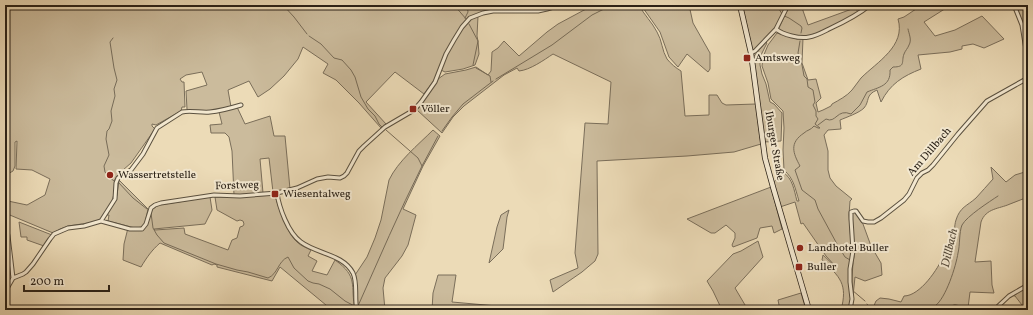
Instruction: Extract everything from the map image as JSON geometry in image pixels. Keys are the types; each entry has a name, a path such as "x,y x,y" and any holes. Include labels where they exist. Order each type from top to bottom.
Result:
{"main road":[{"name":"Iburger Straße","path":"740,5 751,53 765,158 809,310"}],"street":[{"name":"Forstweg","path":"102,221 130,229 140,229 144,228 151,208 161,203 214,195 240,196 277,193 297,188 322,178 340,178 347,173 364,146 385,127 414,110 421,102 435,82 446,54 454,40 470,18 483,13 538,11 560,5"},
{"path":"751,53 756,51 776,29 788,5"},
{"path":"776,29 795,37 808,37 853,17 870,5"},
{"path":"1014,5 1022,25 1028,62"},
{"name":"Am Dillbach","path":"850,310 852,299 850,269 853,251 850,219 851,212 854,210 856,211 861,219 868,222 874,222 881,218 904,200 909,194 917,178 937,161 987,101 1028,78"},
{"path":"13,278 26,272 54,234 68,228 84,226 102,221 114,199 117,180 131,170 143,154 157,128 182,112 210,112 241,105"},
{"path":"277,193 283,214 289,228 296,238 309,247 338,259 353,273 357,308"},
{"path":"5,221 13,278 5,292"},
{"path":"994,310 1009,296 1028,285"},
{"path":"943,310 955,306 972,310"}],"shaded area":[{"path":"5,5 554,5 537,9 503,8 482,12 478,16 477,36 479,54 475,65 445,72 439,69 435,79 424,94 395,72 366,102 386,124 381,128 336,80 323,73 328,64 303,47 298,59 284,76 270,89 258,97 249,81 228,90 231,107 210,112 188,111 186,91 207,85 202,72 186,75 180,79 184,82 185,107 182,107 181,111 156,125 152,124 155,129 131,163 115,179 112,201 102,218 95,222 68,226 53,233 5,213 8,201 27,205 45,195 50,179 32,170 16,169 17,141 15,142 15,166 13,171 6,175"},
{"path":"584,5 639,5 659,35 667,59 681,71 685,116 709,115 709,95 717,95 722,103 726,105 756,104 761,144 734,152 597,161 598,254 595,261 582,272 553,292 550,280 578,268 575,253 585,123 608,124 611,82 553,54 528,69 519,71 517,68 504,75 464,106 453,117 442,133 417,110 438,79 445,74 476,67 488,75 491,71 492,52 504,41 519,56 558,24 586,9"},
{"path":"641,5 689,5 693,23 710,53 710,69 708,72 687,54 678,67 669,57 660,32"},
{"path":"742,5 787,5 774,29 754,50 752,49"},
{"path":"790,5 801,5 808,25 852,9 851,5 855,5 858,13 821,32 805,37 799,37 778,30"},
{"path":"922,5 951,5 924,22 935,36 955,30 982,16 1004,39 984,48 973,44 962,46 962,49 950,52 918,55 921,69 908,75 893,85 881,102 877,90 873,92 869,96 867,103 862,110 840,120 841,129 828,130 824,135 828,151 828,170 830,178 836,186 852,199 850,201 849,215 852,255 849,270 851,270 854,257 852,213 855,212 863,224 871,246 881,263 882,275 865,281 855,277 853,296 851,285 849,284 851,299 848,310 841,310 844,294 843,287 838,276 822,260 823,255 837,268 826,256 803,223 801,224 795,202 780,207 773,183 783,172 791,181 797,201 799,201 792,180 784,170 783,111 771,99 768,83 762,66 763,57 768,45 777,33 797,39 803,38 802,63 808,80 816,79 821,98 816,103 818,112 831,106 848,94 861,78 888,53 898,37 898,19 904,17"},
{"path":"1015,5 1028,5 1028,58 1026,46"},
{"path":"766,42 767,43 760,57 760,65 770,102 774,104 782,113 781,141 764,142 753,57"},
{"path":"237,107 245,124 270,116 274,136 285,136 290,189 273,192 269,158 260,159 263,193 234,195 232,151 229,137 225,133 211,133 210,125 222,124 219,112"},
{"path":"433,130 440,136 423,166 403,209 416,215 408,245 402,256 385,278 383,288 385,310 359,310 357,304 355,275 367,257 375,238 381,220 389,180 403,160"},
{"path":"991,167 1006,182 1015,175 1028,171 1028,197 989,211 983,217 981,222 975,262 991,261 992,285 994,293 970,292 968,308 955,306 942,310 872,310 876,301 880,298 901,302 904,296 916,292 928,281 944,255 952,250 956,220 960,212 976,198 993,179"},
{"path":"119,180 148,209 145,223 142,227 135,228 108,221 109,215 107,215 117,195"},
{"path":"771,187 782,229 774,233 772,226 760,228 757,238 733,247 732,245 735,238 735,233 726,225 715,233 711,233 687,219"},
{"path":"275,195 286,226 293,238 302,246 311,250 308,256 317,261 312,271 327,275 335,260 348,271 352,282 355,310 332,310 280,267 272,281 217,267 217,265 212,265 160,243 154,248 141,267 123,260 124,244 128,228 144,229 150,213 159,205 210,197 212,210 205,224 154,229 184,228 185,234 228,250 232,240 237,238 240,227 244,224 243,221 237,221 217,210 215,197"},
{"path":"509,210 503,249 489,263 501,215"},
{"path":"19,222 52,235 44,246 27,240 27,237 21,237"},
{"path":"758,241 763,257 735,288 748,310 722,310 707,281 733,254"},
{"path":"438,275 456,275 452,302 508,307 517,310 432,310 433,293"},
{"path":"1028,286 1028,309 1015,310 1022,305 1015,296 1011,295"},
{"path":"801,293 806,310 780,310 778,300"}],"waterway":[{"path":"283,5 307,34"},
{"path":"454,5 467,20"},
{"path":"465,18 468,12 467,5"},
{"path":"496,79 552,45 592,15 612,5"},
{"name":"Dillbach","path":"779,5 782,15 801,26 801,33"},
{"path":"469,24 478,41 473,65"},
{"path":"818,125 826,119 832,119 840,114 851,114 860,105 867,92 886,83 889,79 890,70 893,67 897,67 902,64 904,54 910,41 908,29"},
{"path":"309,36 321,44 334,58 342,60 351,70 355,77 361,97 382,127"},
{"path":"113,38 110,42 117,80 114,89 115,96 111,111 112,121 107,131 106,139 109,155 104,166 105,172 114,181"},
{"path":"800,41 798,53 804,76 807,79 808,87 813,90 815,102 813,105 818,119 815,124 820,128 814,126 799,137 794,144 794,152 800,166 795,170 802,190 815,200 818,209 837,244 845,257 850,260"},
{"path":"476,68 490,76 491,82"},
{"path":"442,131 463,104 493,81"},
{"path":"386,130 418,158 422,166"},
{"path":"358,306 405,201 438,136"},
{"path":"118,182 133,198 147,209"},
{"name":"Dillbach","path":"927,310 934,307 939,302 947,289 957,259 962,225 973,213 998,196"},
{"path":"151,213 153,228 164,243 216,264 268,278 274,274 282,261 288,257 294,268 308,281 330,289 345,301 362,310"},
{"path":"853,263 852,290 865,301"},
{"path":"867,304 873,310"}],"place":[{"name":"Amtsweg","path":"747,58"},
{"name":"Völler","path":"413,109"},
{"name":"Wassertretstelle","path":"110,175"},
{"name":"Wiesentalweg","path":"275,194"},
{"name":"Landhotel Buller","path":"800,248"},
{"name":"Buller","path":"799,267"}]}
